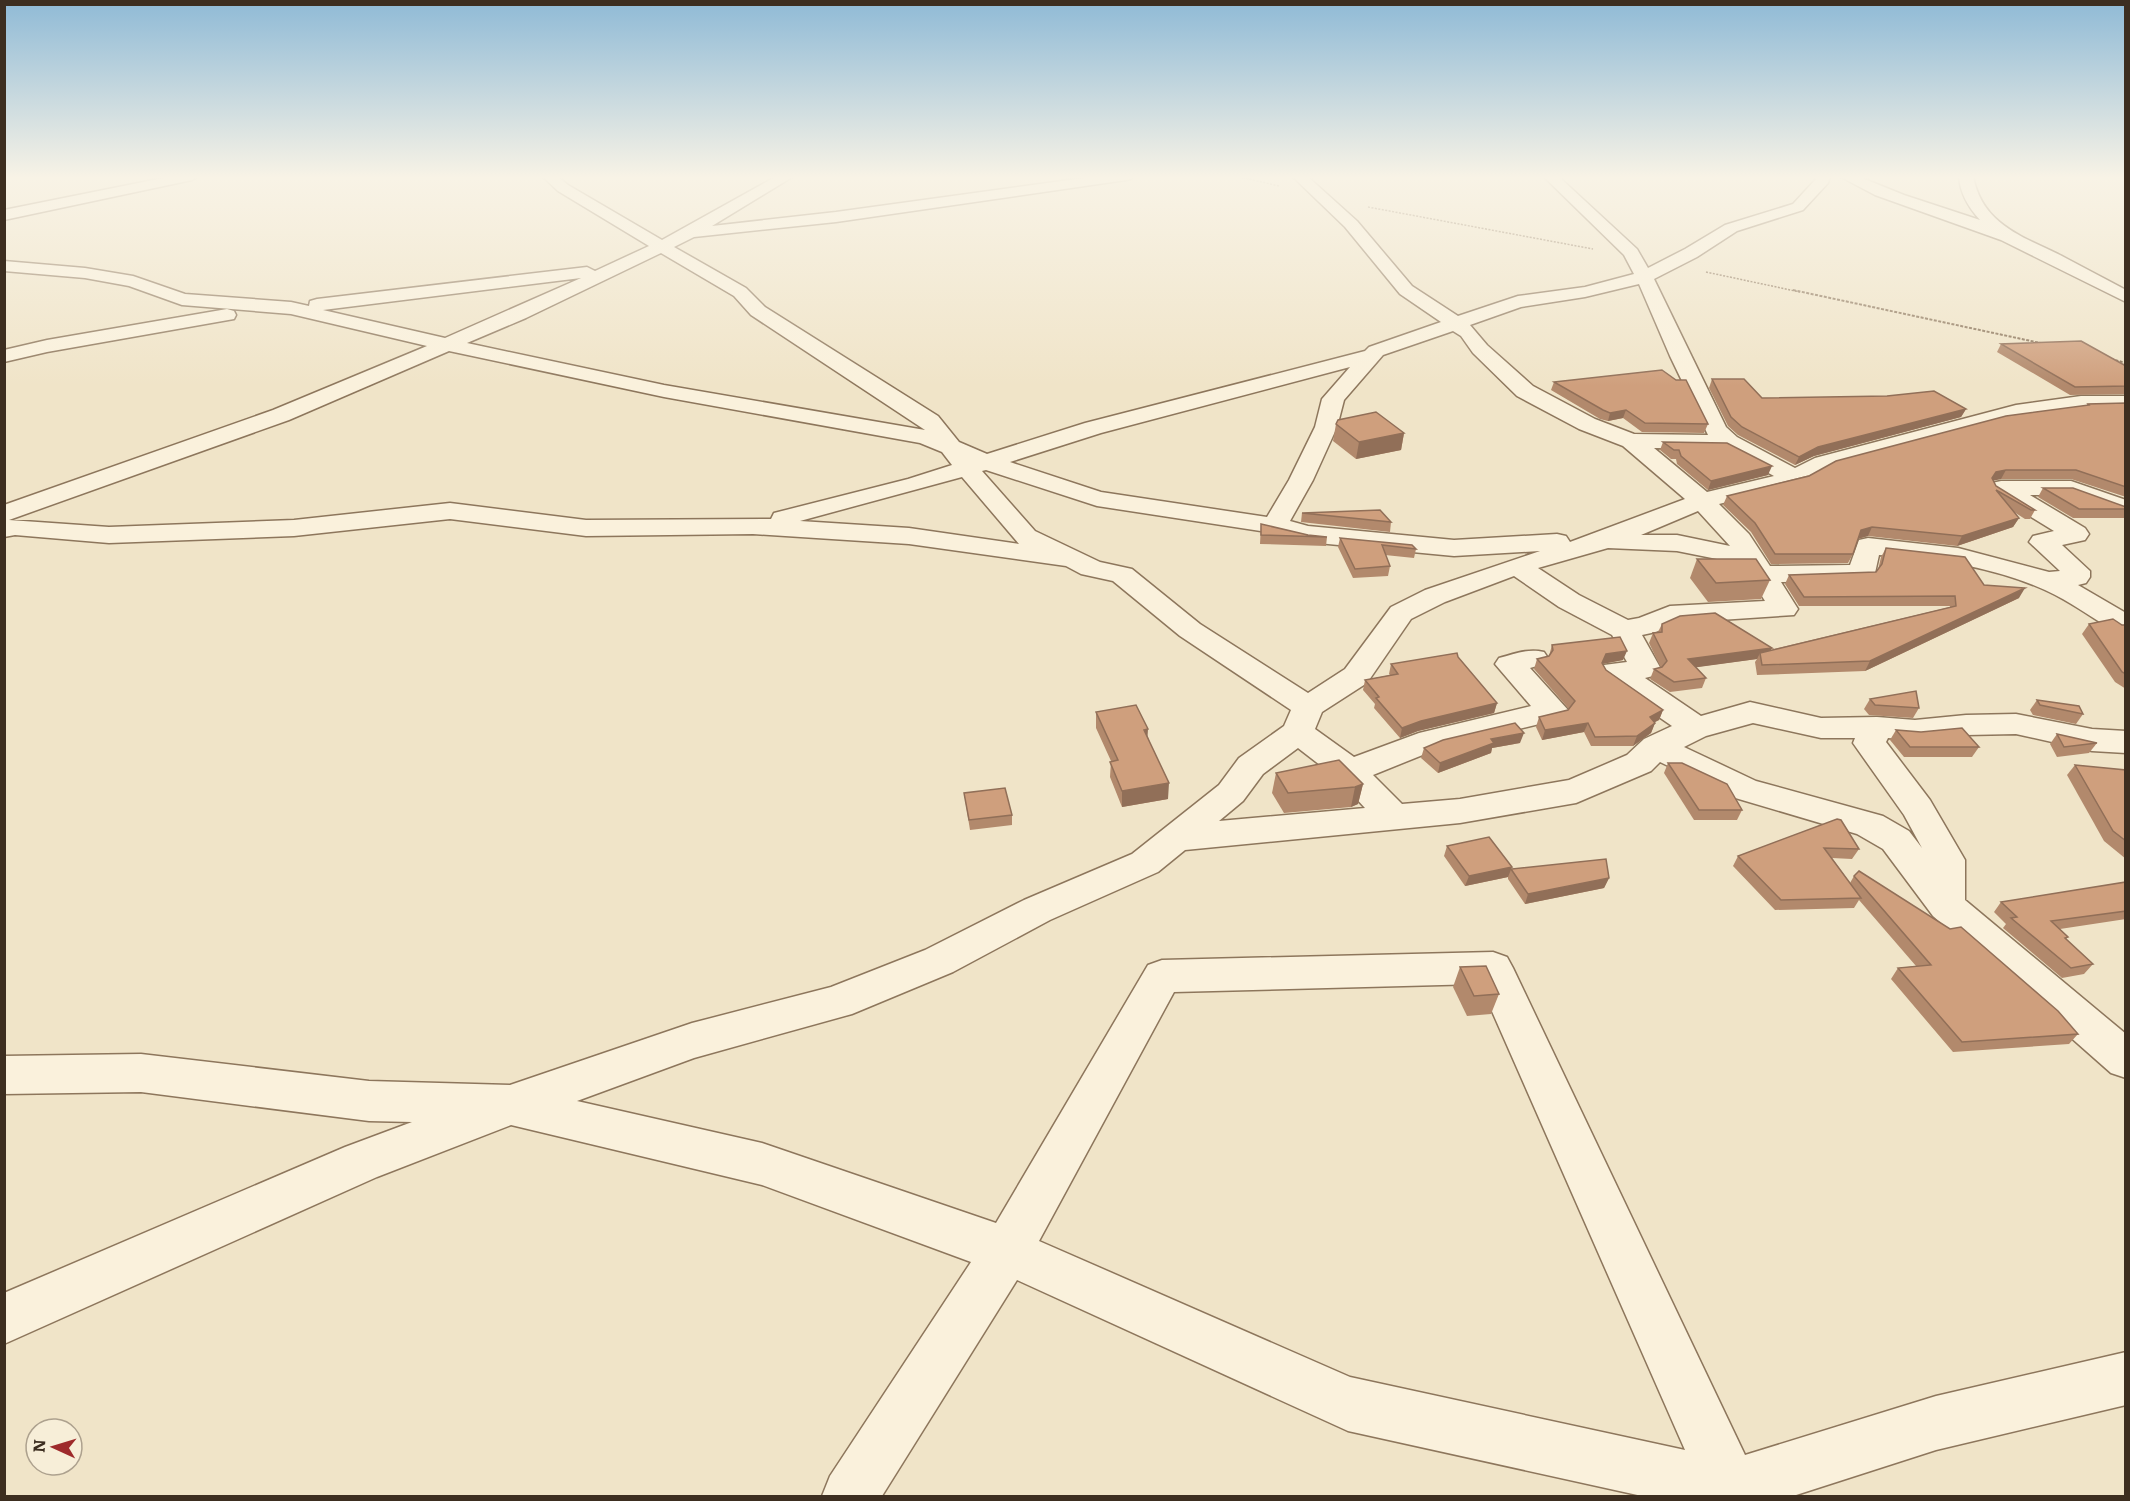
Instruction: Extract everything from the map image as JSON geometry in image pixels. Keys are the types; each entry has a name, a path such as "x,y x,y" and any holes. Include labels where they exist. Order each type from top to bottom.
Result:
{"street":[{"path":"4,514 281,415 446,344 662,246"},
{"path":"662,246 740,292 758,311 930,421 950,447"},
{"path":"1370,246 1407,290 1468,332 1480,349 1525,391 1587,424 1631,441 1702,501 1740,540 1784,609 1670,615 1646,626 1624,629 1586,613 1566,598 1551,592 1517,566"},
{"path":"1623,246 1631,254 1644,277 1716,430 1729,442 1795,478"},
{"path":"1275,525 1301,480 1326,427 1333,399 1376,351 1518,302 1585,292 1644,277 1702,246"},
{"path":"2027,246 2126,297"},
{"path":"4,266 85,273 133,281 182,299 291,308 539,366 664,391 926,437 950,447 976,465 1096,499 1275,525 1307,534 1454,548 1513,543 1677,543 1758,566 1861,573 1869,546 1907,547 1979,562 2047,581 2126,626"},
{"path":"4,356 176,323 615,268"},
{"path":"753,526 917,484 1093,428 1372,355"},
{"path":"4,1319 361,1162 510,1105 692,1041 837,1002 939,961 1037,910 1145,863 1231,793 1251,766 1303,719 1356,676 1401,613 1435,596 1517,566 1600,542 1702,501 1795,478 1823,463 2016,412 2081,403 2126,403"},
{"path":"1631,441 1729,442"},
{"path":"976,465 1026,537 1091,568 1122,575 1303,719 1394,817"},
{"path":"2047,581 2076,577 2076,571 2042,542 2076,534 2001,488 2071,488 2126,509"},
{"path":"4,529 15,527 109,534 294,528 450,511 586,528 753,526 909,536 1072,559"},
{"path":"1624,629 1646,669 1615,672 1696,728"},
{"path":"1350,771 1431,740 1553,711 1510,664 1533,657"},
{"path":"1175,838 1394,817 1521,802 1576,791 1639,763 1656,747 1696,728 1730,720 1750,712 1821,728 1877,727 1915,730 1966,725 2016,724 2092,740 2126,742"},
{"path":"1877,727 1869,743 1918,809 1947,860 1946,906"},
{"path":"1656,747 1744,789 1870,825 1896,840 1946,906 2126,1060"},
{"path":"850,1497 1007,1251 1162,976 1493,968 1731,1488"},
{"path":"4,1076 141,1073 369,1101 510,1105 762,1164 1007,1251 1348,1404 1731,1488 1936,1423 2126,1378"}],"building":[{"path":"2081,341 2126,366 2126,386 2075,387 2001,344"},
{"path":"1662,370 1676,380 1686,380 1708,424 1645,423 1626,410 1610,413 1603,410 1554,382"},
{"path":"1712,379 1744,379 1762,398 1887,396 1934,391 1966,409 1818,447 1799,457 1742,427 1731,417"},
{"path":"2126,403 2126,487 2076,470 1996,472 1992,478 1996,486 2035,510 2031,510 1996,490 2019,518 1962,536 1872,527 1861,530 1853,554 1775,554 1755,523 1727,496 1809,476 1836,461 2006,416 2088,404"},
{"path":"1376,412 1404,433 1359,442 1336,424 1338,420"},
{"path":"1663,442 1727,443 1772,466 1711,481 1681,456 1679,450 1674,450"},
{"path":"2043,488 2073,488 2126,507 2126,509 2079,509"},
{"path":"1380,510 1391,522 1302,513"},
{"path":"1261,524 1308,535 1327,537 1261,535"},
{"path":"1340,538 1412,545 1416,549 1382,545 1390,566 1355,569"},
{"path":"1886,548 1965,557 1984,585 2025,588 1870,661 1762,665 1760,653 1956,606 1955,596 1804,597 1789,575 1876,572 1882,564"},
{"path":"1697,559 1756,559 1770,580 1716,583"},
{"path":"1715,613 1772,648 1688,659 1706,678 1674,682 1654,669 1662,667 1667,661 1653,633 1662,632 1662,624 1680,616"},
{"path":"2113,619 2126,625 2126,674 2122,672 2089,624"},
{"path":"1620,637 1627,651 1606,654 1602,663 1606,670 1663,710 1650,717 1655,723 1637,736 1595,737 1588,723 1545,730 1539,717 1568,710 1575,701 1537,659 1549,656 1553,650 1552,645"},
{"path":"1457,653 1497,703 1421,721 1402,728 1376,698 1379,697 1365,680 1398,674 1391,664"},
{"path":"1916,691 1919,708 1875,705 1870,699"},
{"path":"2037,700 2079,706 2083,714 2040,705"},
{"path":"1136,705 1148,729 1144,730 1169,783 1122,791 1110,762 1118,760 1096,712"},
{"path":"1515,723 1524,733 1491,739 1494,743 1440,763 1424,748 1443,740"},
{"path":"1962,728 1979,747 1910,747 1896,730 1921,732"},
{"path":"2057,734 2097,743 2064,747"},
{"path":"1339,760 1363,784 1355,787 1288,793 1276,773"},
{"path":"1668,763 1682,763 1727,784 1742,810 1699,810"},
{"path":"2075,765 2126,770 2126,841 2113,831"},
{"path":"1005,788 1012,815 969,820 964,793"},
{"path":"1837,819 1841,820 1859,849 1824,848 1861,898 1781,900 1738,856"},
{"path":"1489,837 1512,867 1469,876 1447,846"},
{"path":"1606,859 1609,878 1528,894 1511,869"},
{"path":"1859,871 1950,929 1961,927 2058,1011 2078,1034 1962,1042 1898,968 1931,965 1854,876"},
{"path":"2126,882 2126,911 2051,921 2068,937 2065,938 2093,964 2071,968 2011,918 2017,917 2001,902"},
{"path":"1486,966 1499,994 1474,996 1460,967"}]}
